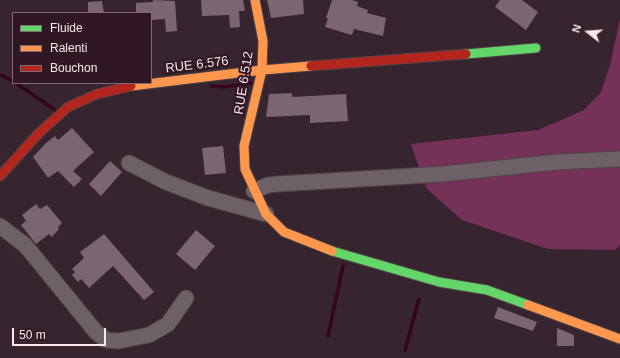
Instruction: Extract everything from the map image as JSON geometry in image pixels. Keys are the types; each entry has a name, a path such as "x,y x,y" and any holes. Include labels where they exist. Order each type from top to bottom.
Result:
{"street":[{"name":"RUE 6.512","path":"255,0 263,41 262,70 251,122 244,146 245,169 266,214 284,232 336,253 439,282 487,290 620,339"},
{"name":"RUE 6.576","path":"152,84 262,70 536,48"},
{"name":"RUE 6.576","path":"0,176 38,134 68,107 96,94 126,87 150,84"},
{"path":"254,191 268,185 278,184 443,174 557,162 620,159"},
{"path":"129,163 166,182 208,198 266,214"},
{"path":"0,226 25,245 96,332 106,340 118,341 142,336 168,324 186,298"}],"shaded area":[{"path":"620,19 620,245 615,250 548,249 462,220 426,188 411,144 538,130 584,110 601,92 610,65"}],"building":[{"path":"153,0 175,1 177,31 166,32 165,19 152,20 152,12 136,12 136,3 153,2"},
{"path":"201,0 243,0 245,11 239,11 240,27 230,28 229,15 202,16"},
{"path":"267,0 303,0 304,14 271,18"},
{"path":"332,0 352,0 358,2 357,6 368,10 367,13 386,18 383,36 354,29 352,35 325,27 328,18 326,18"},
{"path":"500,0 522,0 538,12 526,30 495,7"},
{"path":"102,1 104,12 88,12 88,2"},
{"path":"292,93 292,97 346,94 348,121 310,123 310,115 266,117 269,94"},
{"path":"72,128 94,152 73,171 82,179 74,187 58,171 48,178 33,157 55,136 58,140"},
{"path":"223,146 226,173 205,175 202,148"},
{"path":"110,161 122,172 101,196 89,184"},
{"path":"36,204 40,209 47,205 62,223 52,237 49,234 36,244 21,225 26,221 22,215"},
{"path":"196,230 215,246 195,270 176,254"},
{"path":"104,234 154,292 144,300 113,266 89,288 81,279 78,282 72,275 75,272 72,269 84,258 80,252"},
{"path":"498,307 537,322 533,331 494,318"},
{"path":"557,328 574,335 574,346 557,346"}],"waterway":[{"path":"1,75 12,80"},
{"path":"211,86 225,87 251,83"},
{"path":"17,84 55,110"},
{"path":"328,336 343,266"},
{"path":"405,350 419,299"}],"traffic: fast":[{"path":"466,54 536,48"},
{"path":"332,251 439,282 487,290 528,305"}],"traffic: slow":[{"path":"255,0 263,41 262,70 244,146 245,169 266,214 284,232 332,251"},
{"path":"152,83 262,70 311,66"},
{"path":"131,86 147,84"},
{"path":"528,305 620,339"}],"traffic: jam":[{"path":"311,66 466,54"},
{"path":"0,176 38,134 68,107 97,94 131,86"}]}
